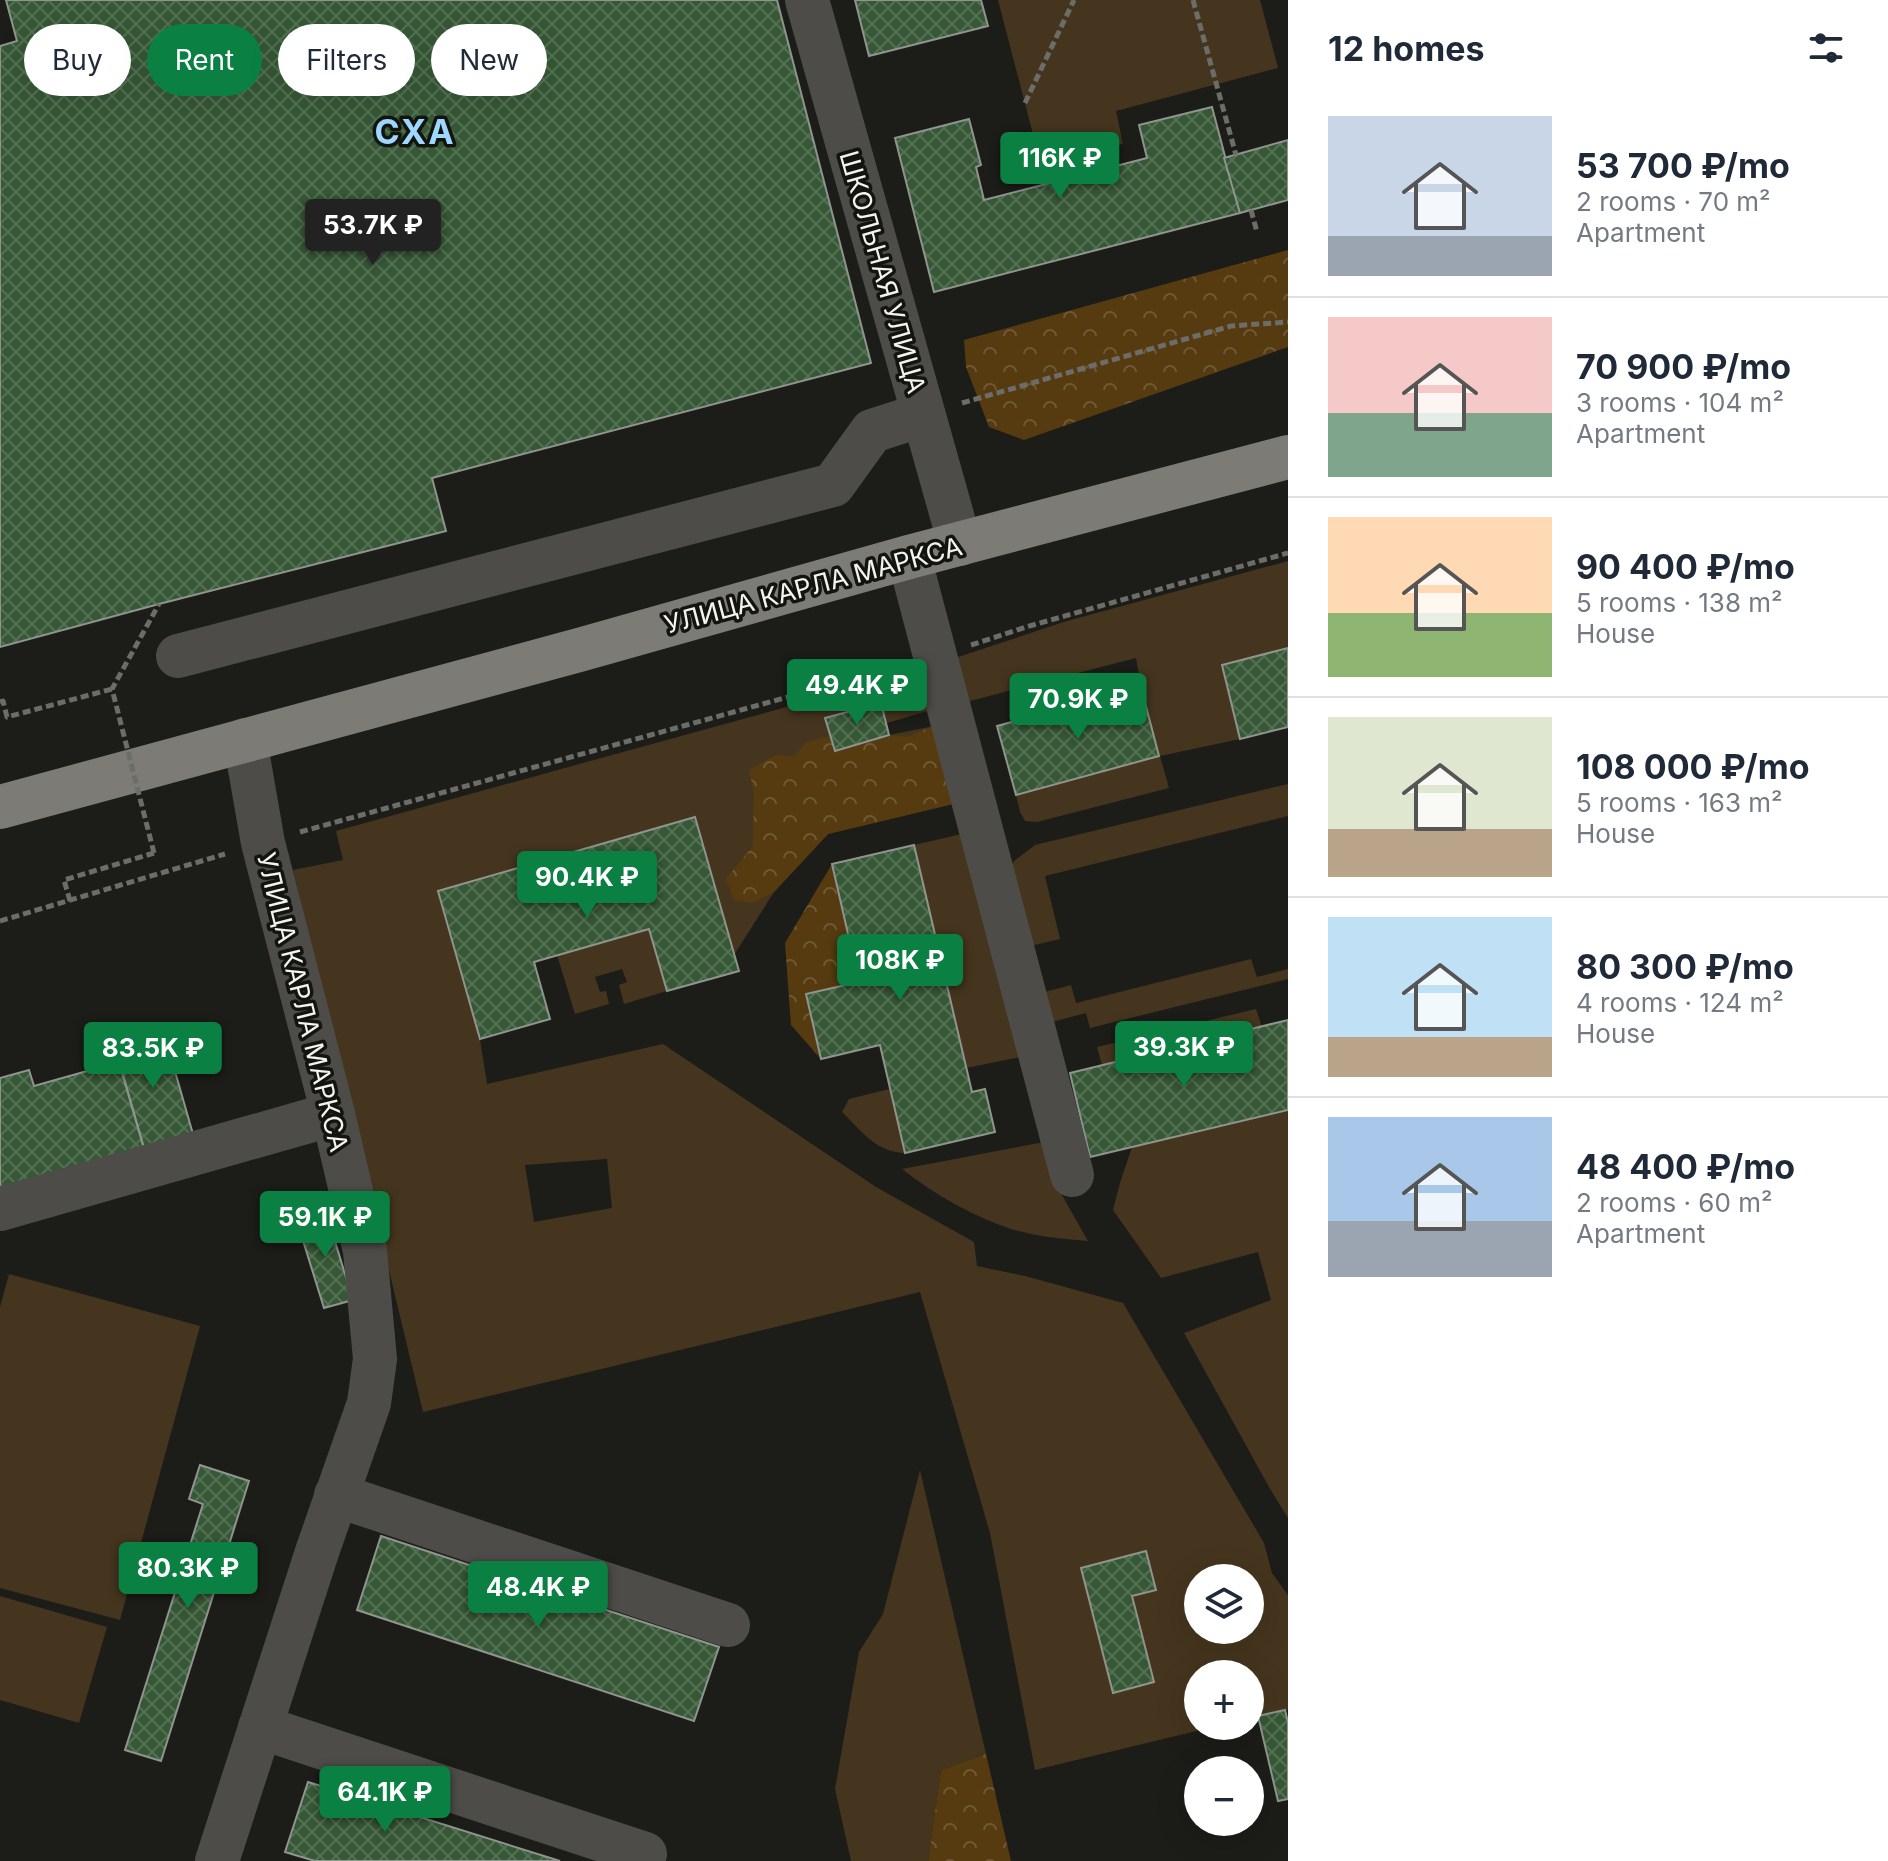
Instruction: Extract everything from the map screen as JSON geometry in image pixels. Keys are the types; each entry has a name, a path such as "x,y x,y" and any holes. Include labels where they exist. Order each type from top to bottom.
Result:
{"main road":[{"name":"УЛИЦА КАРЛА МАРКСА","path":"0,807 909,557 1288,457"}],"street":[{"name":"ШКОЛЬНАЯ УЛИЦА","path":"807,0 960,544"},
{"path":"178,656 833,485 872,431 922,415"},
{"path":"909,557 1072,1175"},
{"name":"УЛИЦА КАРЛА МАРКСА","path":"217,1861 369,1403 375,1359 365,1251 263,843 245,740"},
{"path":"0,1209 333,1114"},
{"path":"336,1495 728,1625"},
{"path":"260,1727 645,1854"}],"path":[{"path":"1025,103 1074,0"},
{"path":"1193,0 1236,155"},
{"path":"1251,210 1257,232"},
{"path":"922,415 1231,326 1288,322"},
{"path":"0,921 263,843 936,656 1026,627 1288,553"},
{"path":"70,901 64,880 154,853 112,689 159,604"},
{"path":"0,702 3,701 7,717 112,689"}],"shaded area":[{"path":"998,0 1260,0 1278,68 1116,111 1123,144 1040,161"},
{"path":"1288,561 1288,648 1222,666 1240,739 1160,756 1169,788 1037,822 1025,821 1016,795 1159,756 1136,658 962,703 949,660 1067,621"},
{"path":"859,687 862,708 825,719 835,750 934,726 953,804 828,834 774,892 734,955 694,817 438,891 480,1039 487,1084 663,1044 876,1187 974,1242 977,1266 1123,1303 1264,1543 1272,1573 1288,1595 1288,1710 1264,1715 1264,1660 1184,1660 1184,1734 1035,1770 990,1533 920,1292 423,1412 293,870 343,860 336,831","holes":["607,1159 612,1208 534,1222 525,1165"]},
{"path":"926,691 931,710 887,723 881,703"},
{"path":"1288,784 1288,816 1045,876 1060,939 1026,947 1009,875 1014,861 1035,845"},
{"path":"966,833 1021,1057 966,1068 914,845"},
{"path":"649,929 667,991 624,1004 619,985 627,982 622,969 595,977 600,992 606,991 609,1004 575,1014 557,955"},
{"path":"1251,959 1257,977 1288,969 1288,979 1090,1028 1086,1013 1048,1023 1041,993 1071,985 1076,1003"},
{"path":"1256,1009 1262,1027 1102,1065 1097,1047"},
{"path":"889,1089 905,1153 877,1145 842,1112 849,1099"},
{"path":"1288,1110 1288,1518 1184,1333 1271,1300 1258,1252 1161,1278 1113,1210 1132,1147"},
{"path":"1044,1142 1054,1181 1088,1241 1038,1235 998,1224 947,1199 902,1169"},
{"path":"9,1274 200,1326 120,1620 0,1588 0,1307"},
{"path":"920,1470 986,1754 941,1770 928,1861 851,1861 835,1789 859,1652 883,1614"},
{"path":"0,1596 107,1627 79,1723 0,1700"}],"green space":[{"path":"1288,250 1288,347 1024,440 989,427 966,367 964,340"},
{"path":"934,726 953,804 828,834 774,892 752,903 734,900 726,879 753,846 754,792 749,770 776,755 794,757 805,743 830,736 835,750 889,735 907,737"},
{"path":"832,864 859,982 806,994 821,1059 791,1025 785,943"},
{"path":"986,1754 1011,1861 928,1861 941,1770"}],"building":[{"path":"6,0 777,0 871,363 432,478 446,531 0,647 0,46 17,41"},
{"path":"855,0 981,0 988,26 869,56"},
{"path":"1212,107 1240,213 934,292 895,138 969,119 981,165 976,167 984,200 1147,158 1139,125"},
{"path":"1288,140 1288,200 1240,213 1224,158"},
{"path":"1288,648 1288,727 1240,739 1222,665"},
{"path":"1141,687 1159,756 1016,795 997,726"},
{"path":"881,703 889,735 835,751 825,718"},
{"path":"695,817 739,971 667,991 649,929 534,962 550,1019 480,1039 438,891"},
{"path":"914,845 972,1092 985,1089 995,1132 905,1153 880,1045 821,1059 806,994 859,982 832,864"},
{"path":"1288,1020 1288,1110 1090,1157 1070,1073"},
{"path":"162,1026 195,1141 146,1155 119,1061 111,1063 105,1043"},
{"path":"119,1062 146,1156 0,1198 0,1078 29,1070 34,1086"},
{"path":"325,1209 353,1300 324,1308 296,1218"},
{"path":"200,1465 249,1481 161,1761 125,1750 203,1504 189,1499"},
{"path":"381,1536 719,1647 694,1721 357,1610"},
{"path":"1146,1551 1156,1590 1132,1596 1154,1682 1113,1693 1081,1568"},
{"path":"1285,1710 1288,1722 1288,1799 1278,1801 1264,1740 1264,1715"},
{"path":"308,1782 560,1861 315,1861 285,1852"}],"district":[{"name":"СХА","path":"415,131"}]}
